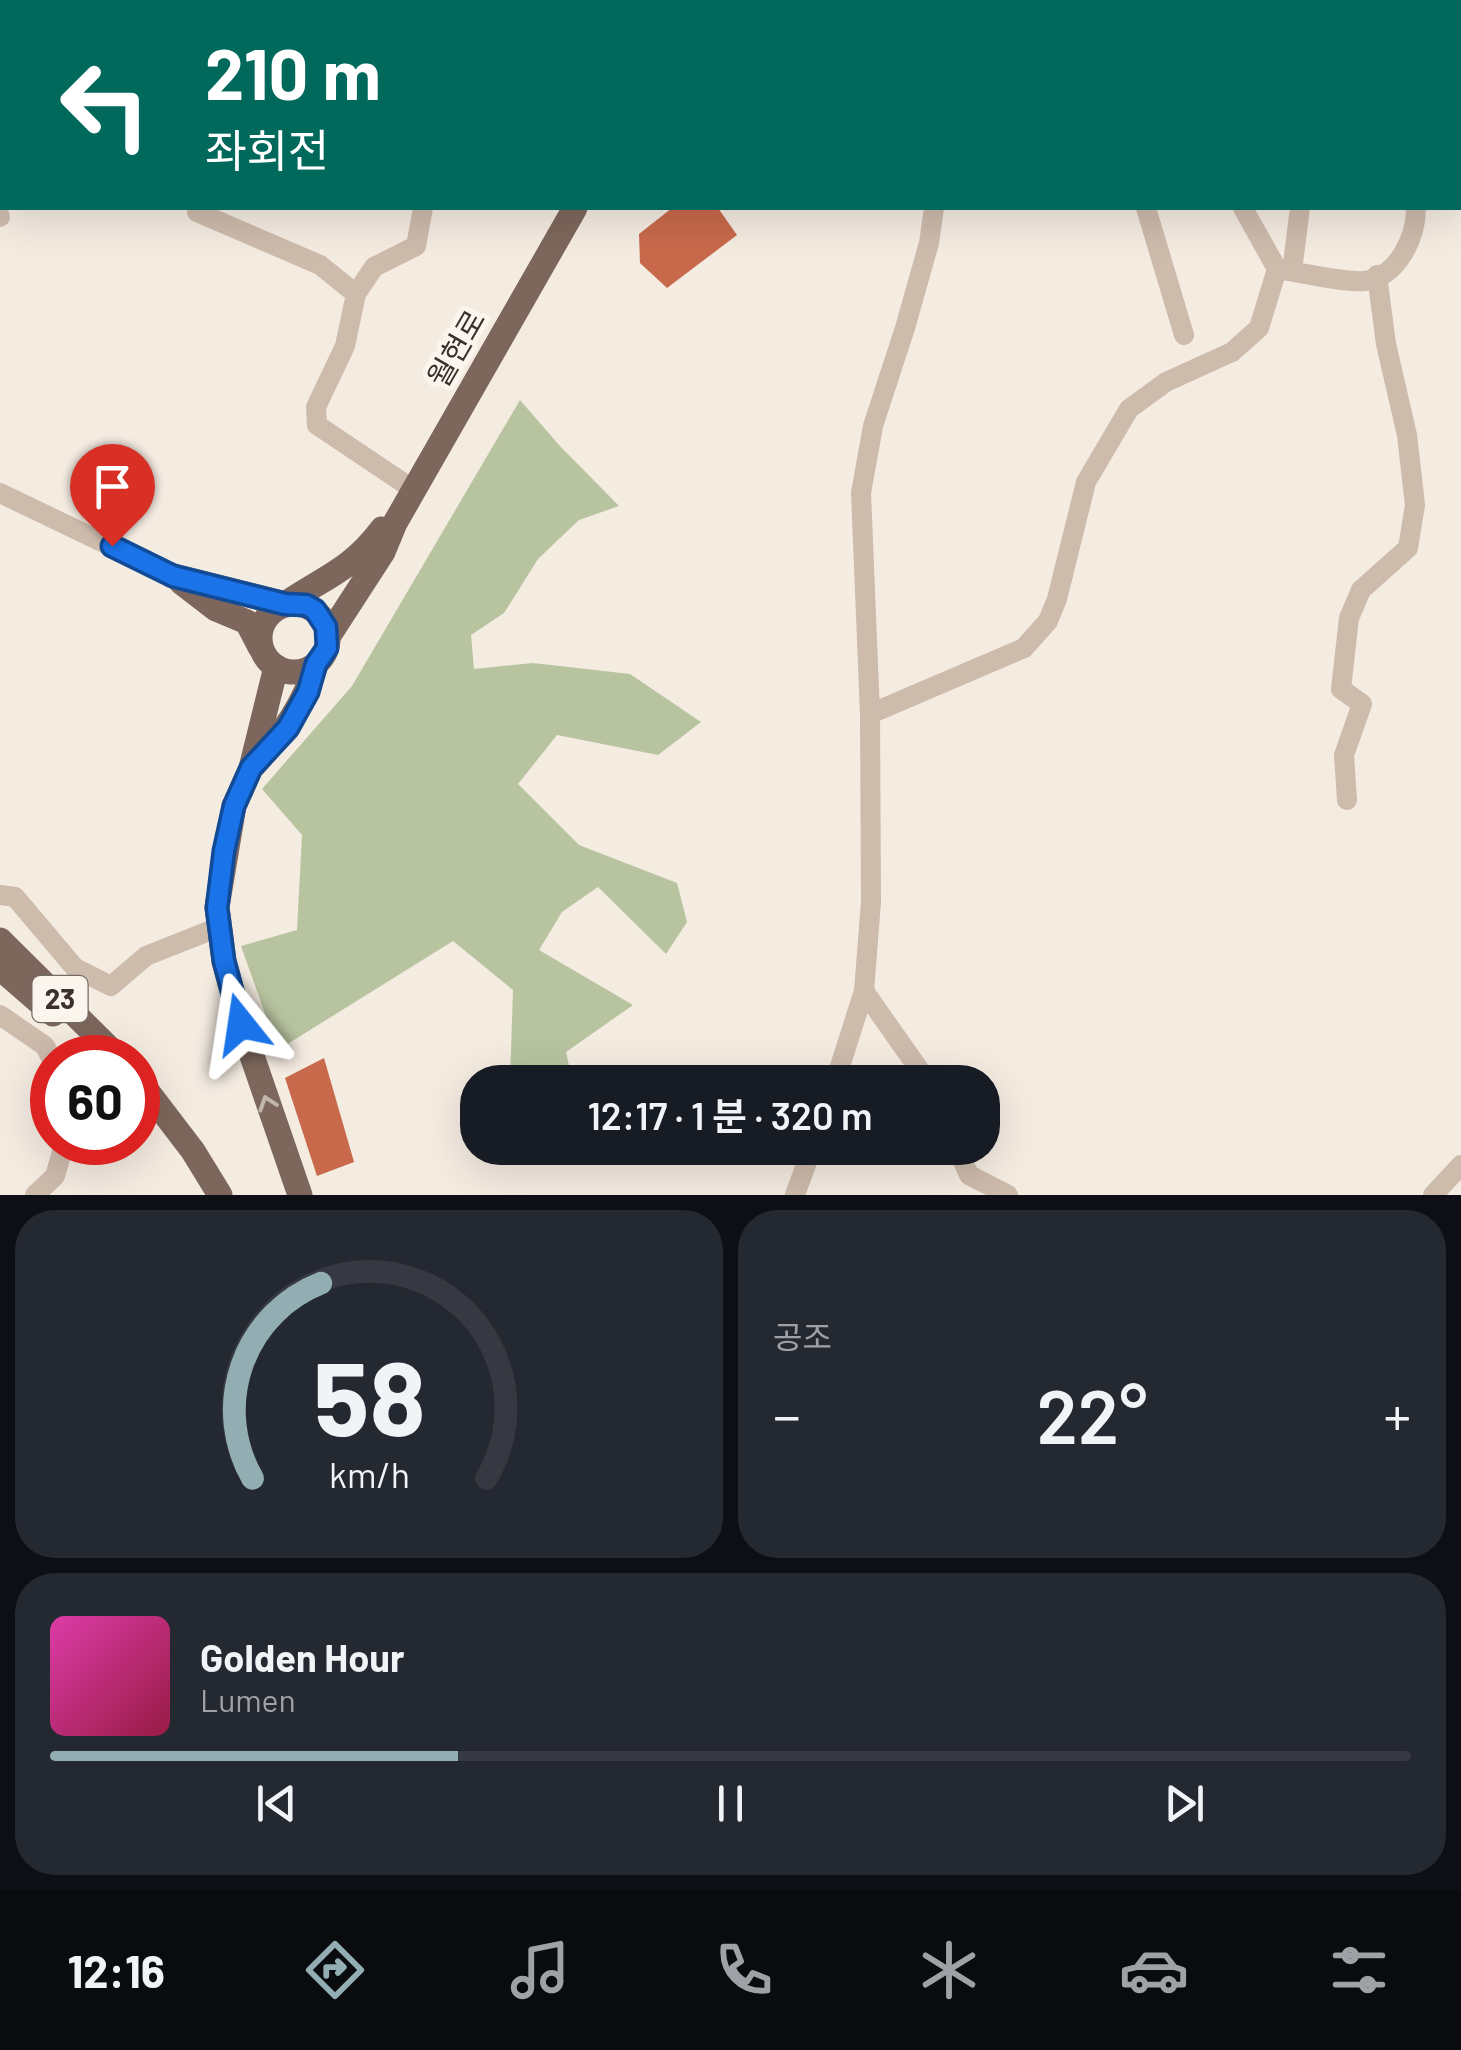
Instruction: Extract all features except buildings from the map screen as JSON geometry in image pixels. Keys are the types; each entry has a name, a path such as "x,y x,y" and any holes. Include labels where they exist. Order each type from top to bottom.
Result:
{"main road":[{"name":"월현로","path":"395,523 574,210"},
{"path":"300,1195 241,1024 224,961 217,908 224,851 234,806 251,768 269,659 259,639 266,617 336,576 364,552 383,527 395,523"},
{"path":"173,576 216,608 247,622 269,659 297,672 323,657 328,637 384,552 395,523"},
{"path":"173,576 285,604 306,605 315,610 328,637"},
{"path":"251,768 288,728 308,692 316,664"},
{"path":"0,927 44,995"},
{"name":"23","path":"0,940 76,1035"},
{"name":"23","path":"0,968 44,995 92,1035"},
{"path":"0,979 44,995"},
{"path":"160,1108 220,1195"},
{"path":"160,1136 200,1195"}],"street":[{"path":"414,490 318,424 316,407 345,346 356,294 374,268 416,246 423,210"},
{"path":"840,1065 864,991 871,902 870,714 861,493 874,426 906,328 934,210"},
{"path":"1147,210 1184,335"},
{"path":"1243,210 1284,270 1367,281 1399,263 1416,220 1416,210"},
{"path":"870,714 1024,648 1048,621 1086,482 1129,410 1166,382 1232,352 1258,328 1284,270 1299,210"},
{"path":"198,212 320,266 356,294"},
{"path":"1347,800 1344,755 1362,704 1341,689 1349,618 1361,590 1408,548 1415,505 1407,435 1386,344 1377,275"},
{"path":"0,494 173,576"},
{"path":"0,895 15,896 76,968 111,986 146,956 220,927"},
{"path":"864,991 916,1065"},
{"path":"0,1015 30,1036"},
{"path":"35,1195 55,1176 58,1165"},
{"path":"795,1195 806,1165"},
{"path":"965,1165 969,1175 1008,1195"},
{"path":"1433,1195 1461,1166"}],"green space":[{"path":"520,400 619,506 579,520 538,559 504,613 471,635 474,669 533,663 630,674 701,722 658,755 557,735 518,784 579,845 677,883 687,922 666,954 598,887 562,912 539,950 633,1005 566,1052 569,1065 511,1065 513,990 453,941 278,1050 241,946 297,930 302,835 262,789 352,686"}],"route":[{"path":"112,546 173,576 285,604 306,605 315,610 326,627 327,648 316,664 308,692 288,728 251,768 234,806 224,851 217,908 224,961 241,1024"}]}
